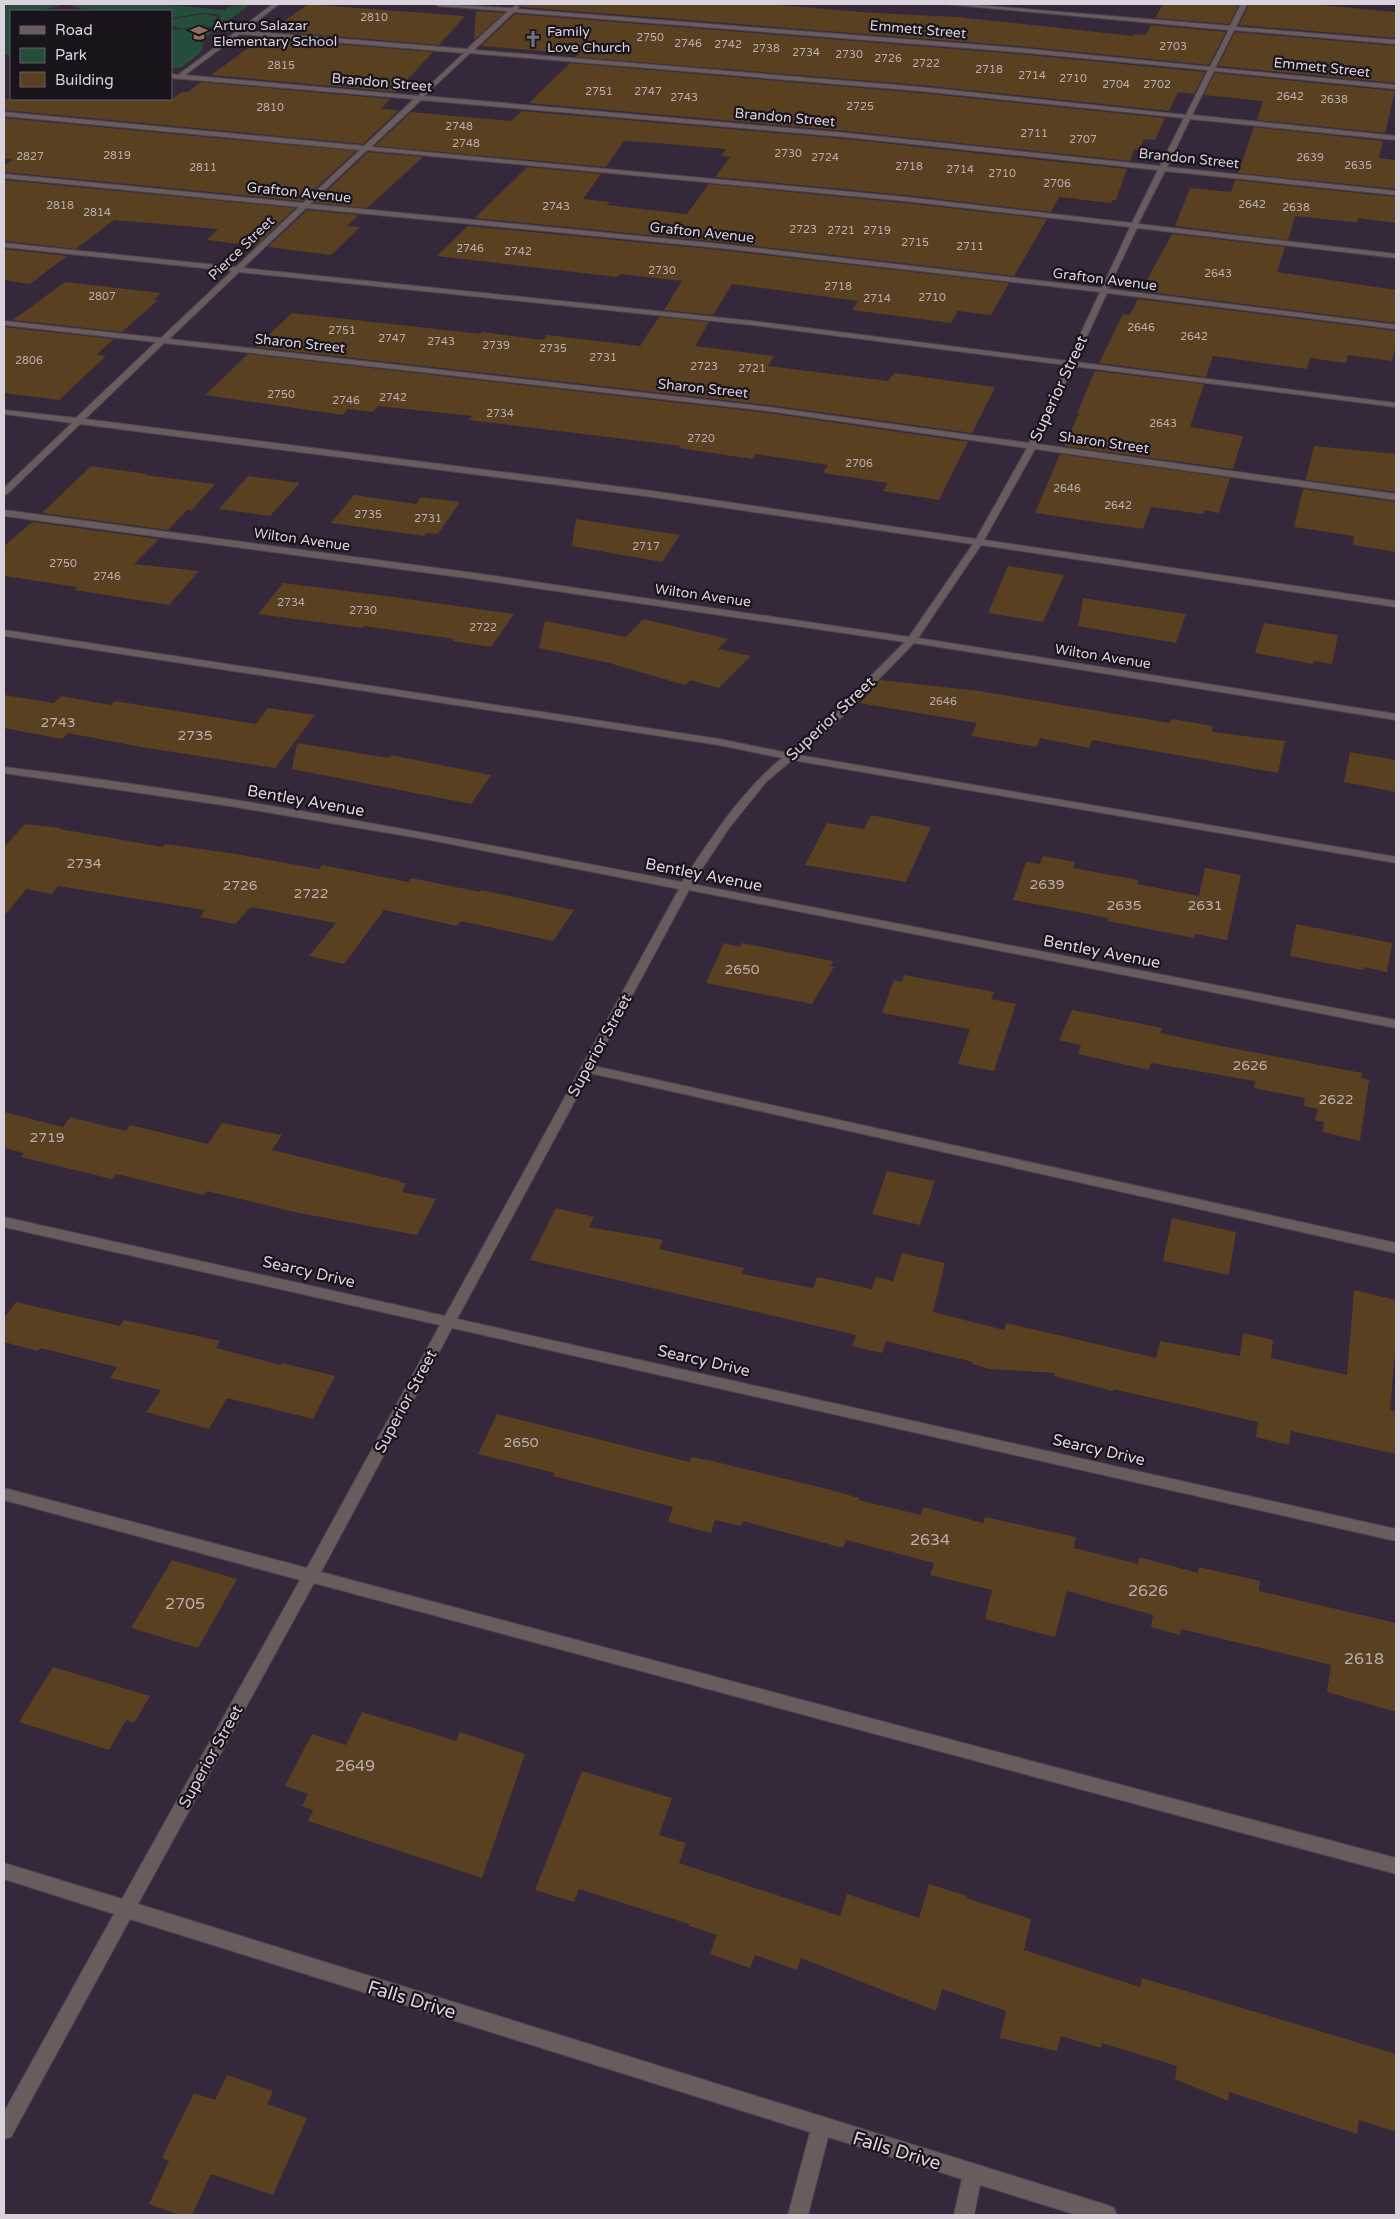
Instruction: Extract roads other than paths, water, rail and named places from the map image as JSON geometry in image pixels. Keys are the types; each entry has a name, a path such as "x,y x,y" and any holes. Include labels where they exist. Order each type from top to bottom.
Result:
{"street":[{"path":"179,77 276,4"},
{"name":"Emmett Street","path":"438,4 884,39 1396,87"},
{"name":"Pierce Street","path":"4,492 304,205 520,4"},
{"path":"947,4 1232,26 1396,42"},
{"name":"Superior Street","path":"4,2130 310,1576 685,887 724,826 762,780 833,720 912,640 979,542 1032,446 1134,226 1244,4"},
{"path":"239,32 920,88 1396,138"},
{"name":"Brandon Street","path":"172,76 845,135 1396,193"},
{"path":"4,114 814,189 1396,256"},
{"name":"Grafton Avenue","path":"4,176 730,247 1396,327"},
{"path":"4,245 752,323 1396,405"},
{"name":"Sharon Street","path":"4,323 768,409 1396,497"},
{"path":"4,412 645,492 1396,604"},
{"name":"Wilton Avenue","path":"4,513 474,576 912,640 1396,717"},
{"path":"4,633 719,742 789,756 1396,860"},
{"name":"Bentley Avenue","path":"4,770 236,804 411,834 1396,1024"},
{"path":"586,1068 1396,1248"},
{"name":"Searcy Drive","path":"4,1222 449,1320 1396,1535"},
{"path":"4,1494 1396,1866"},
{"name":"Falls Drive","path":"4,1871 1107,2215"},
{"path":"798,2215 821,2126"},
{"path":"964,2215 973,2173"}],"place":[{"name":"Arturo Salazar Elementary School","path":"199,33"},
{"name":"Family Love Church","path":"533,39"}]}
